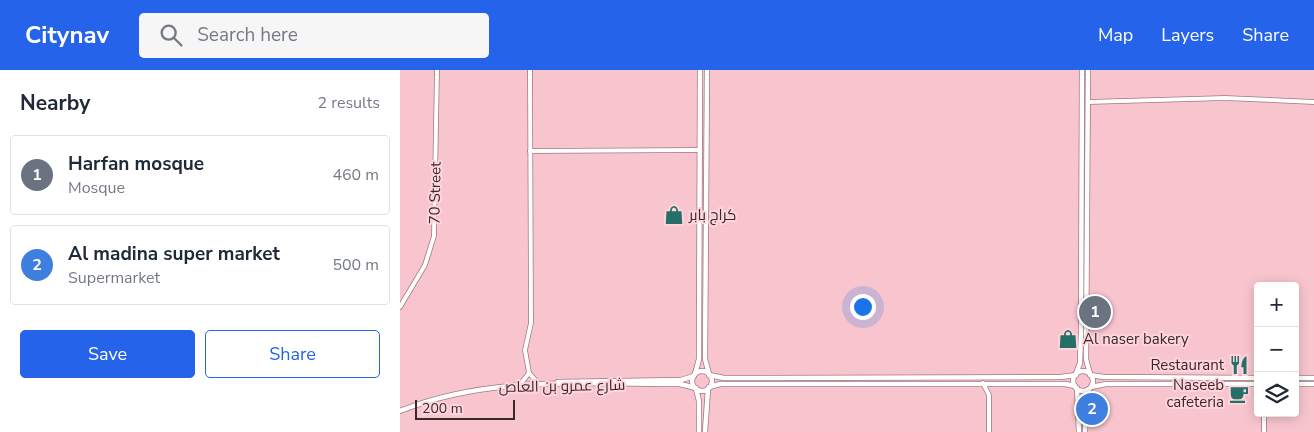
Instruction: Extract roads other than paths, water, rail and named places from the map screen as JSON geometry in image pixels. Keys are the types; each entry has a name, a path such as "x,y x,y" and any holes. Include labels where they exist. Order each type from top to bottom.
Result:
{"main road":[{"path":"699,432 699,401 692,382 699,359 700,70"},
{"path":"705,432 705,401 711,381 705,359 707,70"},
{"path":"1079,432 1074,380 1080,363 1082,70"},
{"path":"1085,432 1086,405 1093,381 1086,359 1088,70"},
{"path":"1082,85 1084,99 1088,102"},
{"path":"1081,109 1087,122"},
{"path":"699,150 703,153 705,170"},
{"path":"694,375 702,371 709,375 724,378 1061,377 1082,371 1104,377 1254,378"},
{"name":"شارع عمرو بن العاص","path":"400,409 455,390 522,382 675,380 694,375"},
{"path":"886,382 897,381 896,376"},
{"path":"913,383 913,379 926,377"},
{"path":"1299,378 1314,378"},
{"path":"696,389 703,390 724,384 886,382 1062,384 1085,390 1102,384 1254,385"},
{"name":"شارع عمرو بن العاص","path":"400,409 455,393 506,385 680,384 696,389"},
{"path":"1299,384 1314,384"}],"street":[{"name":"70 Street","path":"400,307 425,265 434,236 437,70"},
{"path":"530,70 531,323 525,350 529,373 537,382"},
{"path":"1088,92 1098,100"},
{"path":"1088,102 1098,100 1232,98 1314,102"},
{"path":"691,150 699,156"},
{"path":"530,151 699,150"},
{"path":"522,382 529,373"},
{"path":"983,383 989,395"},
{"path":"989,432 989,395 995,383"},
{"path":"1264,417 1264,432"}],"place":[{"name":"كراج بابر","path":"674,215"},
{"name":"Harfan mosque","path":"1095,312"},
{"name":"Al naser bakery","path":"1068,339"},
{"name":"Restaurant","path":"1239,365"},
{"name":"Naseeb cafeteria","path":"1239,394"},
{"name":"Al madina super market","path":"1092,409"}]}
